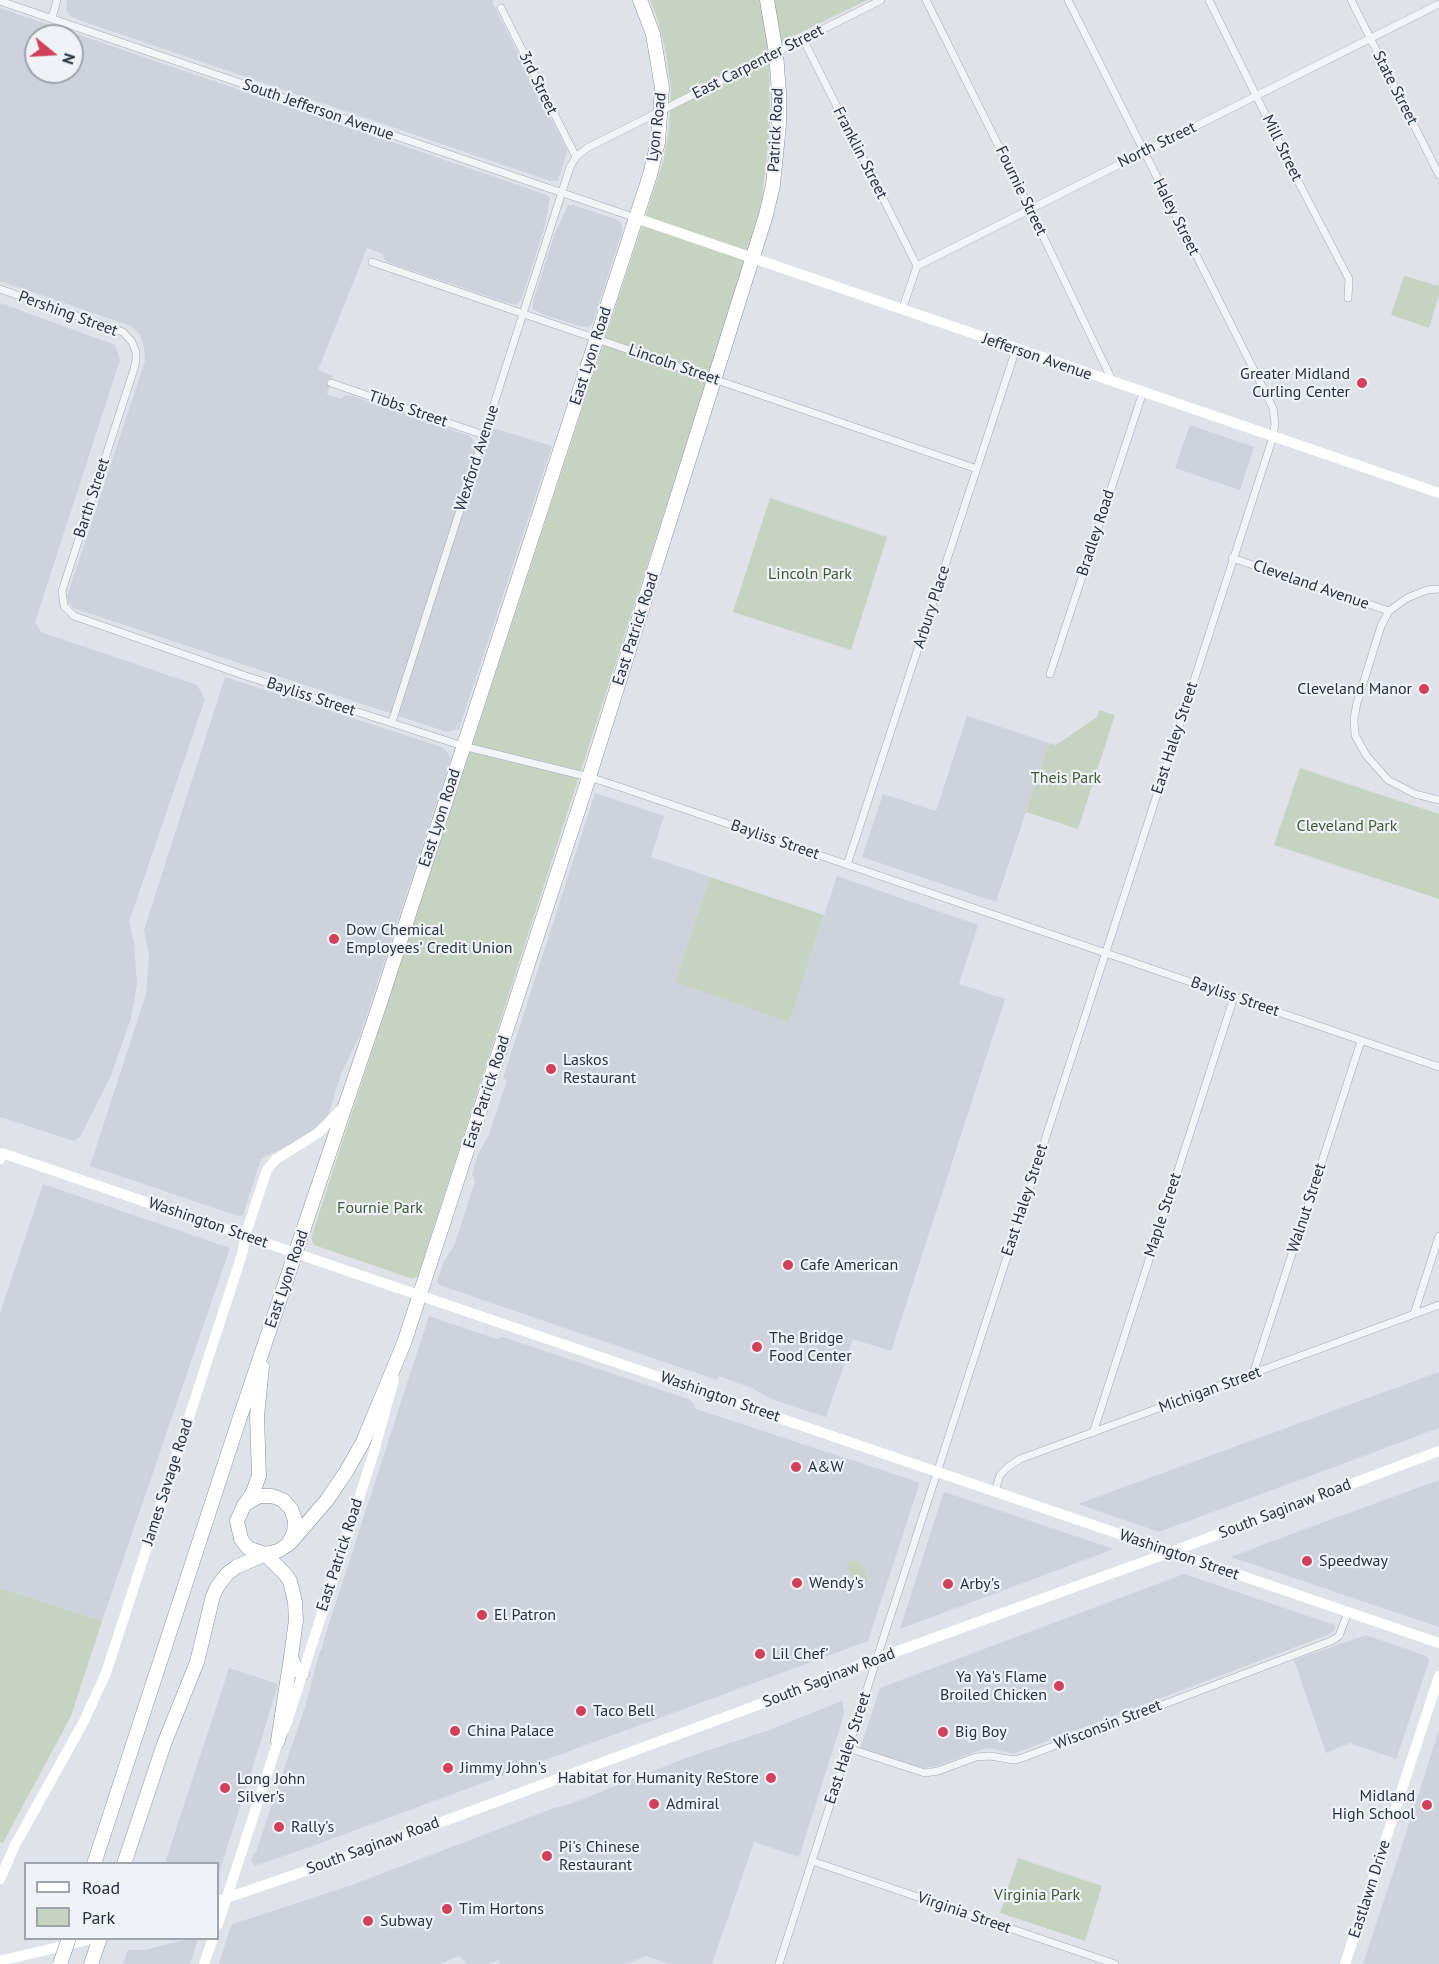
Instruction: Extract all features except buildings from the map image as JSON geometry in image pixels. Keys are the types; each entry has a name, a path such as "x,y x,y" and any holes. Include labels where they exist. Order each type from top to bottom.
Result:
{"highway":[{"name":"Lyon Road","path":"636,218 658,142 662,110 659,61 653,34 640,0"},
{"name":"Patrick Road","path":"754,258 768,205 777,154 779,92 776,53 766,0"},
{"name":"East Lyon Road","path":"94,1862 240,1417 346,1104 636,218"},
{"name":"East Patrick Road","path":"405,1343 589,777 754,258"},
{"path":"124,1862 160,1755 197,1662 217,1587 236,1567 284,1548 317,1513 346,1473 375,1415 405,1343"},
{"path":"263,1350 257,1416 259,1476 237,1521 240,1539 248,1548 265,1554 288,1578 293,1593 296,1614 278,1741"},
{"path":"244,1505 254,1498 266,1495 277,1497 287,1504 293,1515 295,1527 292,1538 284,1548"},
{"path":"291,1657 295,1667 302,1674"},
{"path":"60,1964 68,1940"},
{"path":"91,1964 97,1940"}],"street":[{"path":"52,18 57,0"},
{"name":"East Carpenter Street","path":"576,157 587,148 881,0"},
{"name":"Fournie Street","path":"926,0 1113,382"},
{"name":"Haley Street","path":"1068,0 1273,408 1275,424 1273,437"},
{"name":"Mill Street","path":"1209,0 1349,279 1348,298"},
{"name":"State Street","path":"1351,0 1439,175"},
{"name":"South Jefferson Avenue","path":"0,1 636,218"},
{"name":"North Street","path":"917,266 1439,4"},
{"name":"3rd Street","path":"501,8 576,157"},
{"name":"Franklin Street","path":"803,39 917,266"},
{"path":"562,193 570,167 576,157"},
{"name":"Wexford Avenue","path":"392,722 562,193"},
{"name":"Jefferson Avenue","path":"636,218 1439,493"},
{"name":"Lincoln Street","path":"372,262 977,469"},
{"path":"902,310 917,266"},
{"name":"Pershing Street","path":"0,290 116,329 123,332 132,342"},
{"name":"Barth Street","path":"107,628 68,612 63,606 62,591 134,369 136,360 132,342"},
{"name":"Arbury Place","path":"847,865 1016,349"},
{"name":"Tibbs Street","path":"331,383 484,435"},
{"name":"Bradley Road","path":"1050,674 1143,392"},
{"name":"East Haley Street","path":"779,1964 1273,437"},
{"name":"Cleveland Avenue","path":"1232,558 1389,611"},
{"path":"1439,589 1427,590 1407,597 1389,611 1381,626 1354,719 1355,735 1366,755 1388,780 1415,794 1439,800"},
{"name":"Bayliss Street","path":"107,628 243,675 463,746 589,777 1439,1067"},
{"name":"Maple Street","path":"1093,1433 1234,997"},
{"name":"Walnut Street","path":"1253,1374 1361,1041"},
{"name":"James Savage Road","path":"0,1879 15,1845 87,1716 106,1673 240,1263 245,1236 267,1170 275,1160 318,1133 346,1104"},
{"name":"Washington Street","path":"1,1154 1439,1643"},
{"path":"1414,1314 1439,1236"},
{"name":"Michigan Street","path":"995,1491 1000,1475 1020,1459 1439,1305"},
{"name":"East Patrick Road","path":"219,1918 222,1900 278,1741 287,1722 374,1452 405,1343"},
{"name":"South Saginaw Road","path":"222,1900 775,1699 876,1659 1171,1552 1439,1451"},
{"name":"Wisconsin Street","path":"848,1748 925,1773 938,1771 976,1757 990,1756 1014,1760 1022,1758 1331,1641 1339,1636 1348,1612"},
{"name":"Eastlawn Drive","path":"1345,1964 1439,1676"},
{"name":"Virginia Street","path":"812,1861 1115,1964"},
{"path":"0,1961 89,1940"},
{"path":"204,1964 212,1940"}],"shaded area":[{"path":"67,0 495,0 492,2 567,150 562,170 558,180 550,181 79,20 70,16 66,10"},
{"path":"0,8 47,24 24,24 24,84 84,84 84,37 547,195 550,198 545,226 522,298 517,305 387,262 383,254 367,248 318,370 333,376 327,394 341,399 350,395 470,436 475,443 487,447 493,428 552,446 459,729 447,732 73,608 68,602 67,596 145,361 140,335 131,326 0,281"},
{"path":"568,205 615,219 620,222 623,229 593,322 589,327 542,314 533,309 533,301 554,236"},
{"path":"0,303 115,345 120,360 35,622 41,632 197,685 205,699 129,922 134,943 137,984 131,1018 110,1078 80,1137 74,1141 0,1117"},
{"path":"1190,425 1254,447 1240,490 1175,468"},
{"path":"225,677 442,747 451,759 360,1035 341,1074 328,1116 314,1133 261,1159 243,1215 238,1216 90,1166 146,994 149,956 144,930"},
{"path":"967,716 1049,743 996,902 862,857 883,794 936,811"},
{"path":"595,793 664,816 651,857 710,877 676,982 789,1021 837,876 978,925 959,984 1005,999 891,1351 853,1339 826,1417 771,1399 752,1388 719,1376 717,1380 439,1285 437,1281 444,1261 454,1246 474,1185 472,1174 478,1154 488,1137 507,1080 503,1078"},
{"path":"43,1184 230,1248 102,1621 0,1588 0,1313"},
{"path":"429,1316 497,1339 503,1337 688,1399 696,1409 918,1482 919,1485 868,1641 254,1866 251,1859 256,1852 306,1704 319,1653"},
{"path":"1439,1372 1439,1428 1159,1532 1078,1504"},
{"path":"1439,1480 1439,1627 1231,1557 1267,1543"},
{"path":"945,1492 1114,1549 900,1629"},
{"path":"1184,1574 1335,1625 1335,1629 1330,1634 1013,1754 990,1748 983,1749 937,1766 924,1768 860,1749 880,1688"},
{"path":"1366,1635 1426,1656 1429,1662 1396,1759 1350,1743 1326,1753 1294,1660"},
{"path":"229,1668 278,1684 219,1873 219,1862 165,1862"},
{"path":"842,1701 844,1714 799,1857 754,1842 712,1964 670,1964 646,1956 626,1964 500,1964 498,1960 488,1964 467,1964 458,1956 440,1964 219,1964 233,1924 352,1885"},
{"name":"Midland High School","path":"1439,1730 1439,1964 1363,1964 1396,1864"},
{"path":"185,1940 198,1940 190,1964 123,1964 128,1950 144,1950"}],"green space":[{"name":"Fournie Park","path":"650,0 867,0 769,48 770,128 762,198 752,240 418,1276 413,1279 314,1245 311,1238 663,162 669,129 671,89 666,52"},
{"path":"1404,276 1439,286 1439,295 1429,328 1391,315"},
{"name":"Lincoln Park","path":"770,498 887,537 851,650 733,612"},
{"name":"Theis Park","path":"1099,710 1115,715 1078,829 1026,812 1049,743 1056,745 1097,717"},
{"name":"Cleveland Park","path":"1300,768 1439,814 1439,899 1274,845"},
{"path":"710,877 824,915 789,1022 675,982"},
{"path":"849,1560 863,1565 867,1578 865,1584 859,1586 854,1583 847,1566"},
{"path":"0,1588 102,1621 71,1716 3,1843 0,1842"},
{"name":"Virginia Park","path":"1018,1858 1102,1886 1085,1941 1000,1913"}],"place":[{"name":"Greater Midland Curling Center","path":"1362,383"},
{"name":"Cleveland Manor","path":"1424,689"},
{"name":"Dow Chemical Employees’ Credit Union","path":"334,939"},
{"name":"Laskos Restaurant","path":"551,1069"},
{"name":"Cafe American","path":"788,1265"},
{"name":"The Bridge Food Center","path":"757,1347"},
{"name":"A&W","path":"796,1467"},
{"name":"Speedway","path":"1307,1561"},
{"name":"Wendy's","path":"797,1583"},
{"name":"Arby's","path":"948,1584"},
{"name":"El Patron","path":"482,1615"},
{"name":"Lil Chef'","path":"760,1654"},
{"name":"Ya Ya's Flame Broiled Chicken","path":"1059,1686"},
{"name":"Taco Bell","path":"581,1711"},
{"name":"China Palace","path":"455,1731"},
{"name":"Big Boy","path":"943,1732"},
{"name":"Jimmy John's","path":"448,1768"},
{"name":"Habitat for Humanity ReStore","path":"771,1778"},
{"name":"Long John Silver's","path":"225,1788"},
{"name":"Admiral","path":"654,1804"},
{"name":"Midland High School","path":"1427,1805"},
{"name":"Rally's","path":"279,1827"},
{"name":"Pi's Chinese Restaurant","path":"547,1856"},
{"name":"Tim Hortons","path":"447,1909"},
{"name":"Subway","path":"368,1921"}]}
